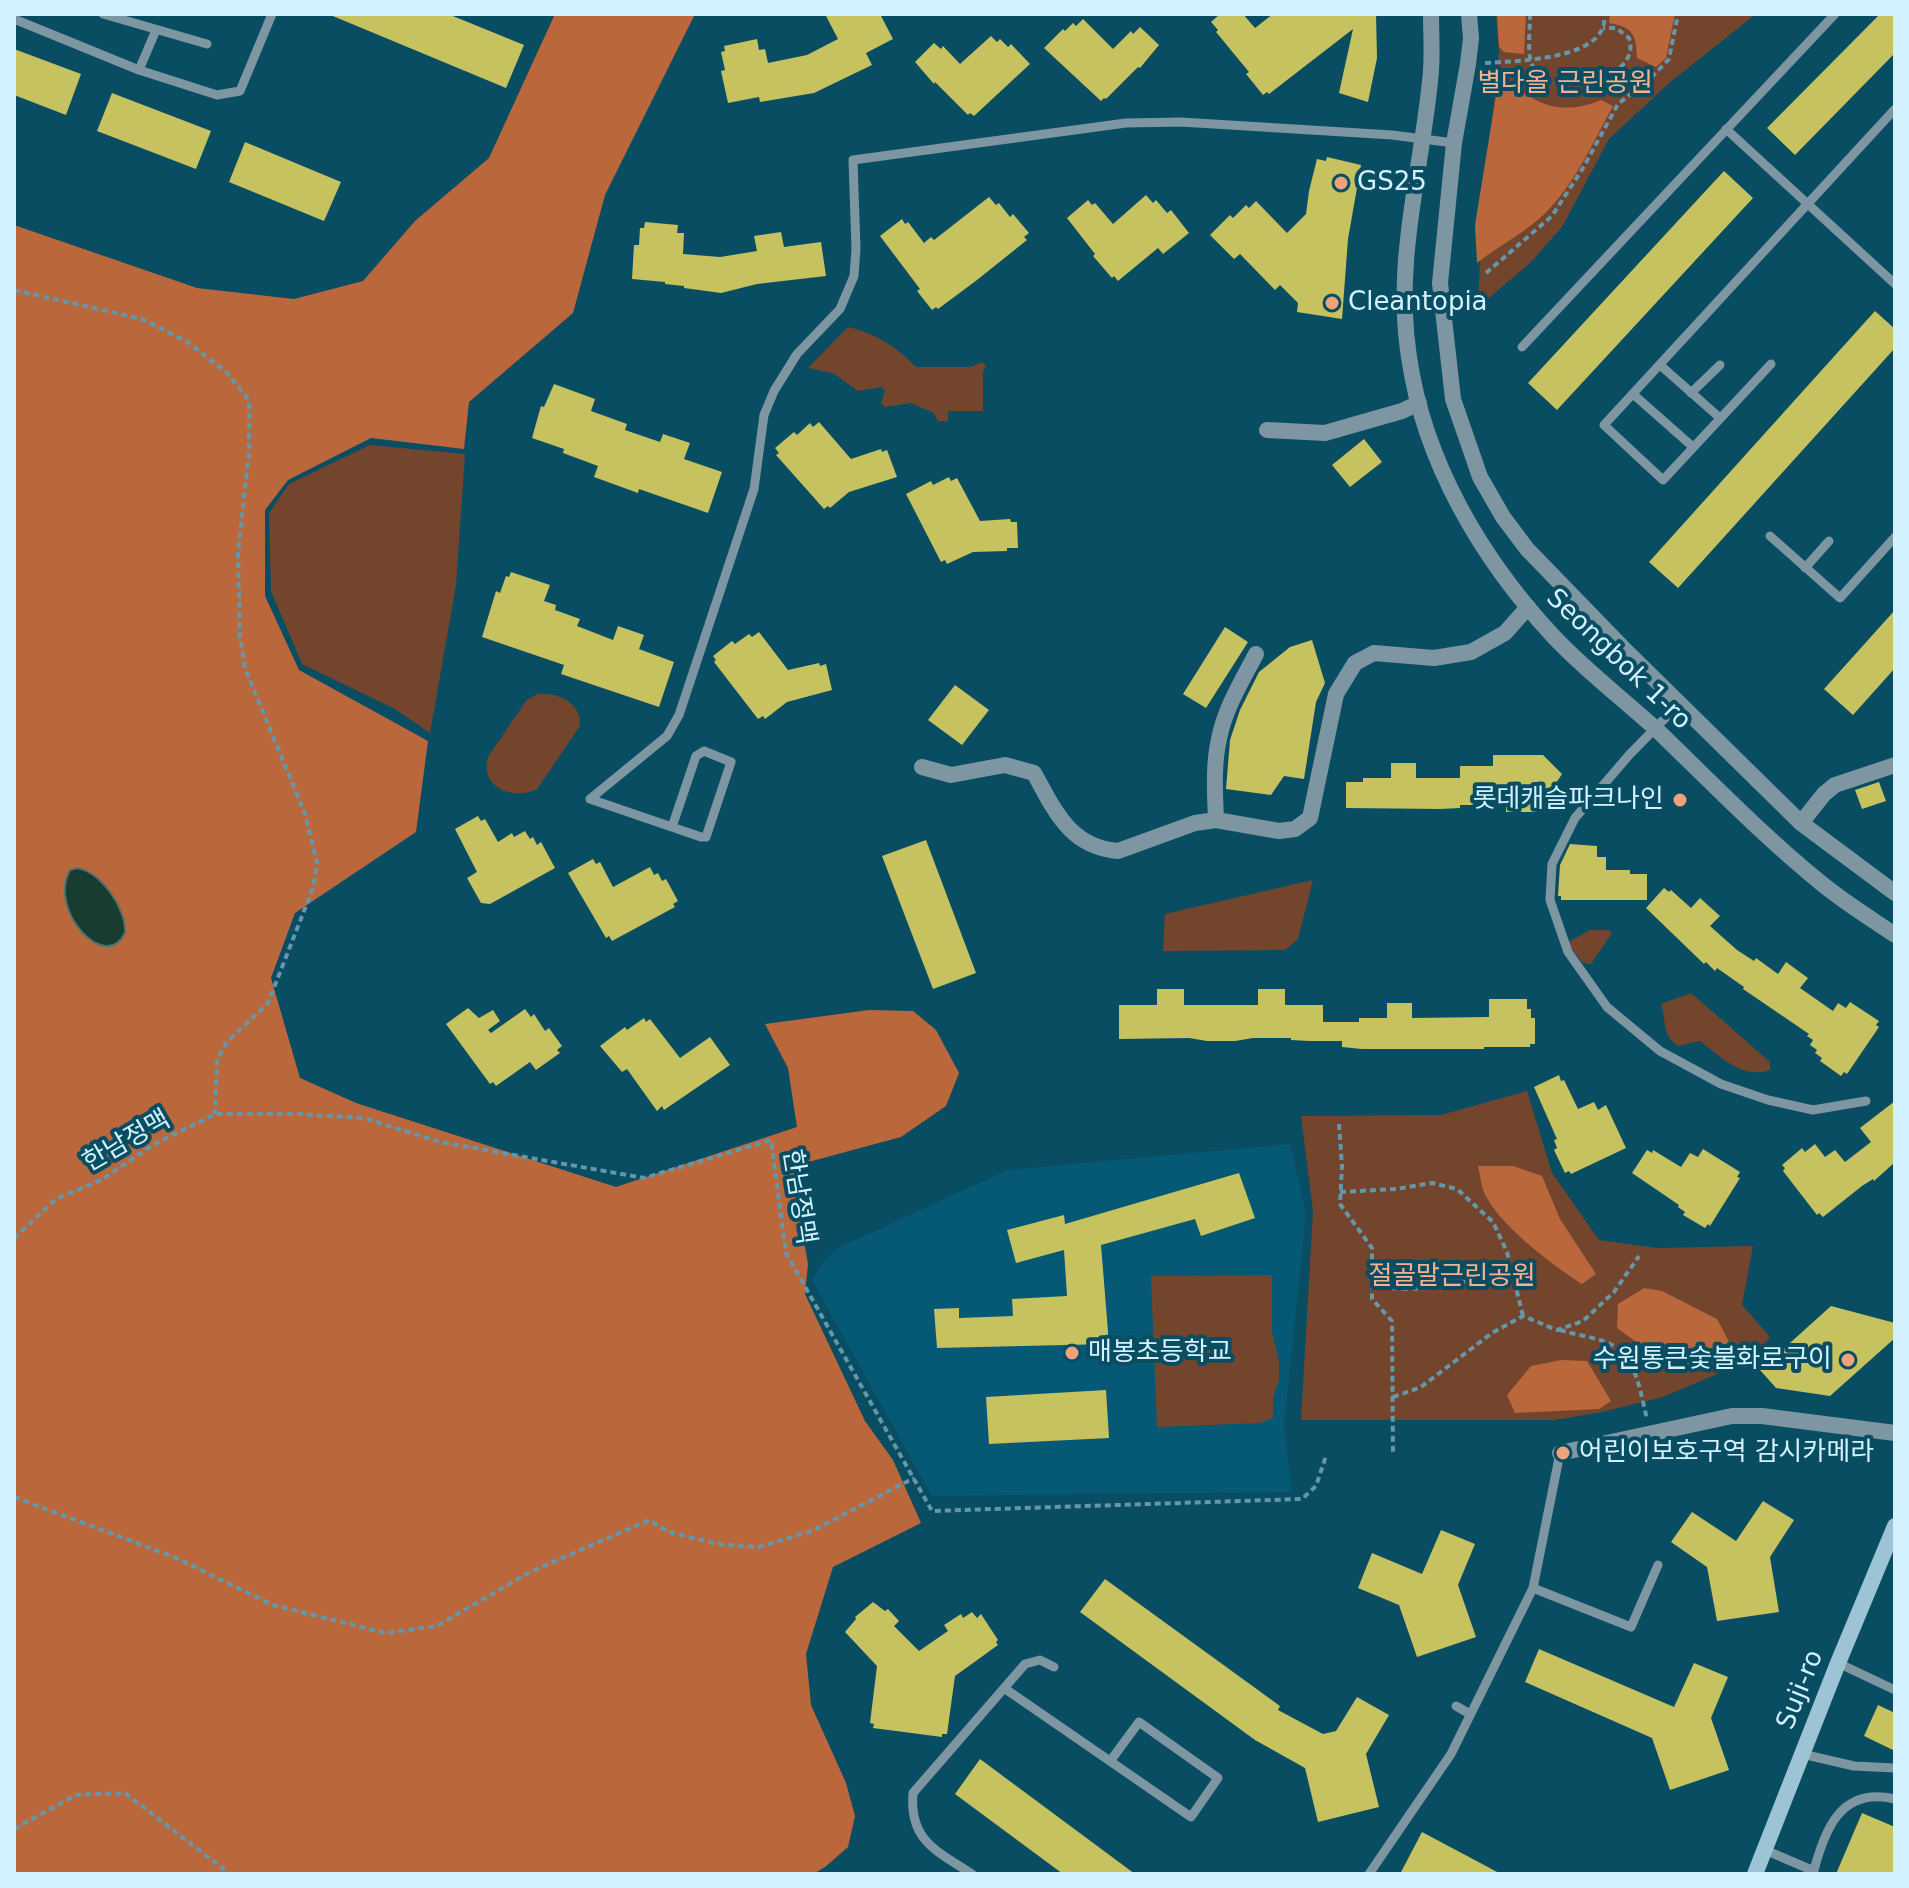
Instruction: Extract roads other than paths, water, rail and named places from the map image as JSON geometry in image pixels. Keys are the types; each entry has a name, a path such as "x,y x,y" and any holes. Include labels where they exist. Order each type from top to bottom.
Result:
{"main road":[{"name":"Suji-ro","path":"1755,1874 1895,1526"}],"street":[{"name":"Seongbok 1-ro","path":"1431,14 1430,81 1404,268 1408,356 1435,456 1471,528 1528,607 1556,639 1773,842 1822,884 1895,935"},
{"name":"Seongbok 1-ro","path":"1469,14 1468,64 1454,143 1440,283 1453,399 1480,477 1503,517 1527,549 1680,703 1801,823 1895,893"},
{"path":"1267,430 1325,433 1402,411 1419,403"},
{"path":"922,767 951,775 1005,765 1034,773 1058,816 1082,841 1104,850 1118,851 1195,823 1216,820 1279,831 1295,829 1310,818 1336,694 1355,663 1374,653 1434,658 1471,652 1505,633 1528,607"},
{"path":"1216,820 1214,790 1218,740 1230,703 1256,654"},
{"path":"1801,823 1835,785 1895,765"},
{"path":"1560,1453 1732,1416 1762,1416 1895,1433"}],"lane":[{"path":"103,14 207,44"},
{"path":"14,19 139,70 217,95 240,91 272,14"},
{"path":"1522,347 1835,14"},
{"path":"139,70 156,30"},
{"path":"1771,364 1663,480 1604,425 1895,109"},
{"path":"672,827 696,756 704,751 731,762 706,837 672,827 590,799 667,736 679,715 754,489 764,415 774,391 797,354 840,309 854,276 853,160 1126,123 1181,122 1454,143"},
{"path":"1726,129 1895,284"},
{"path":"1660,365 1720,418"},
{"path":"1691,393 1720,365"},
{"path":"1633,394 1693,447"},
{"path":"1770,536 1840,598 1895,537"},
{"path":"1805,568 1829,541"},
{"path":"1680,703 1630,754 1575,818 1552,864 1550,900 1568,952 1607,1007 1660,1051 1721,1084 1768,1100 1813,1110 1866,1101"},
{"path":"1369,1874 1451,1754 1533,1588 1560,1453"},
{"path":"1533,1588 1631,1627 1658,1565"},
{"path":"972,1874 925,1842 916,1827 912,1811 913,1793 1025,1664 1040,1660 1054,1667"},
{"path":"1838,1663 1895,1690"},
{"path":"1004,1688 1191,1817 1218,1778 1139,1722 1111,1760"},
{"path":"1456,1706 1470,1714"},
{"path":"1802,1754 1854,1766 1895,1768"},
{"path":"1765,1850 1814,1873 1828,1826 1838,1811 1860,1800 1895,1799"}],"place":[{"name":"GS25","path":"1341,183"},
{"name":"Cleantopia","path":"1332,303"},
{"name":"롯데캐슬파크나인","path":"1680,800"},
{"name":"매봉초등학교","path":"1072,1353"},
{"name":"수원통큰숯불화로구이","path":"1848,1360"},
{"name":"어린이보호구역 감시카메라","path":"1563,1453"}],"park label":[{"name":"별다올 근린공원","path":"1565,84"},
{"name":"절골말근린공원","path":"1452,1277"}]}
